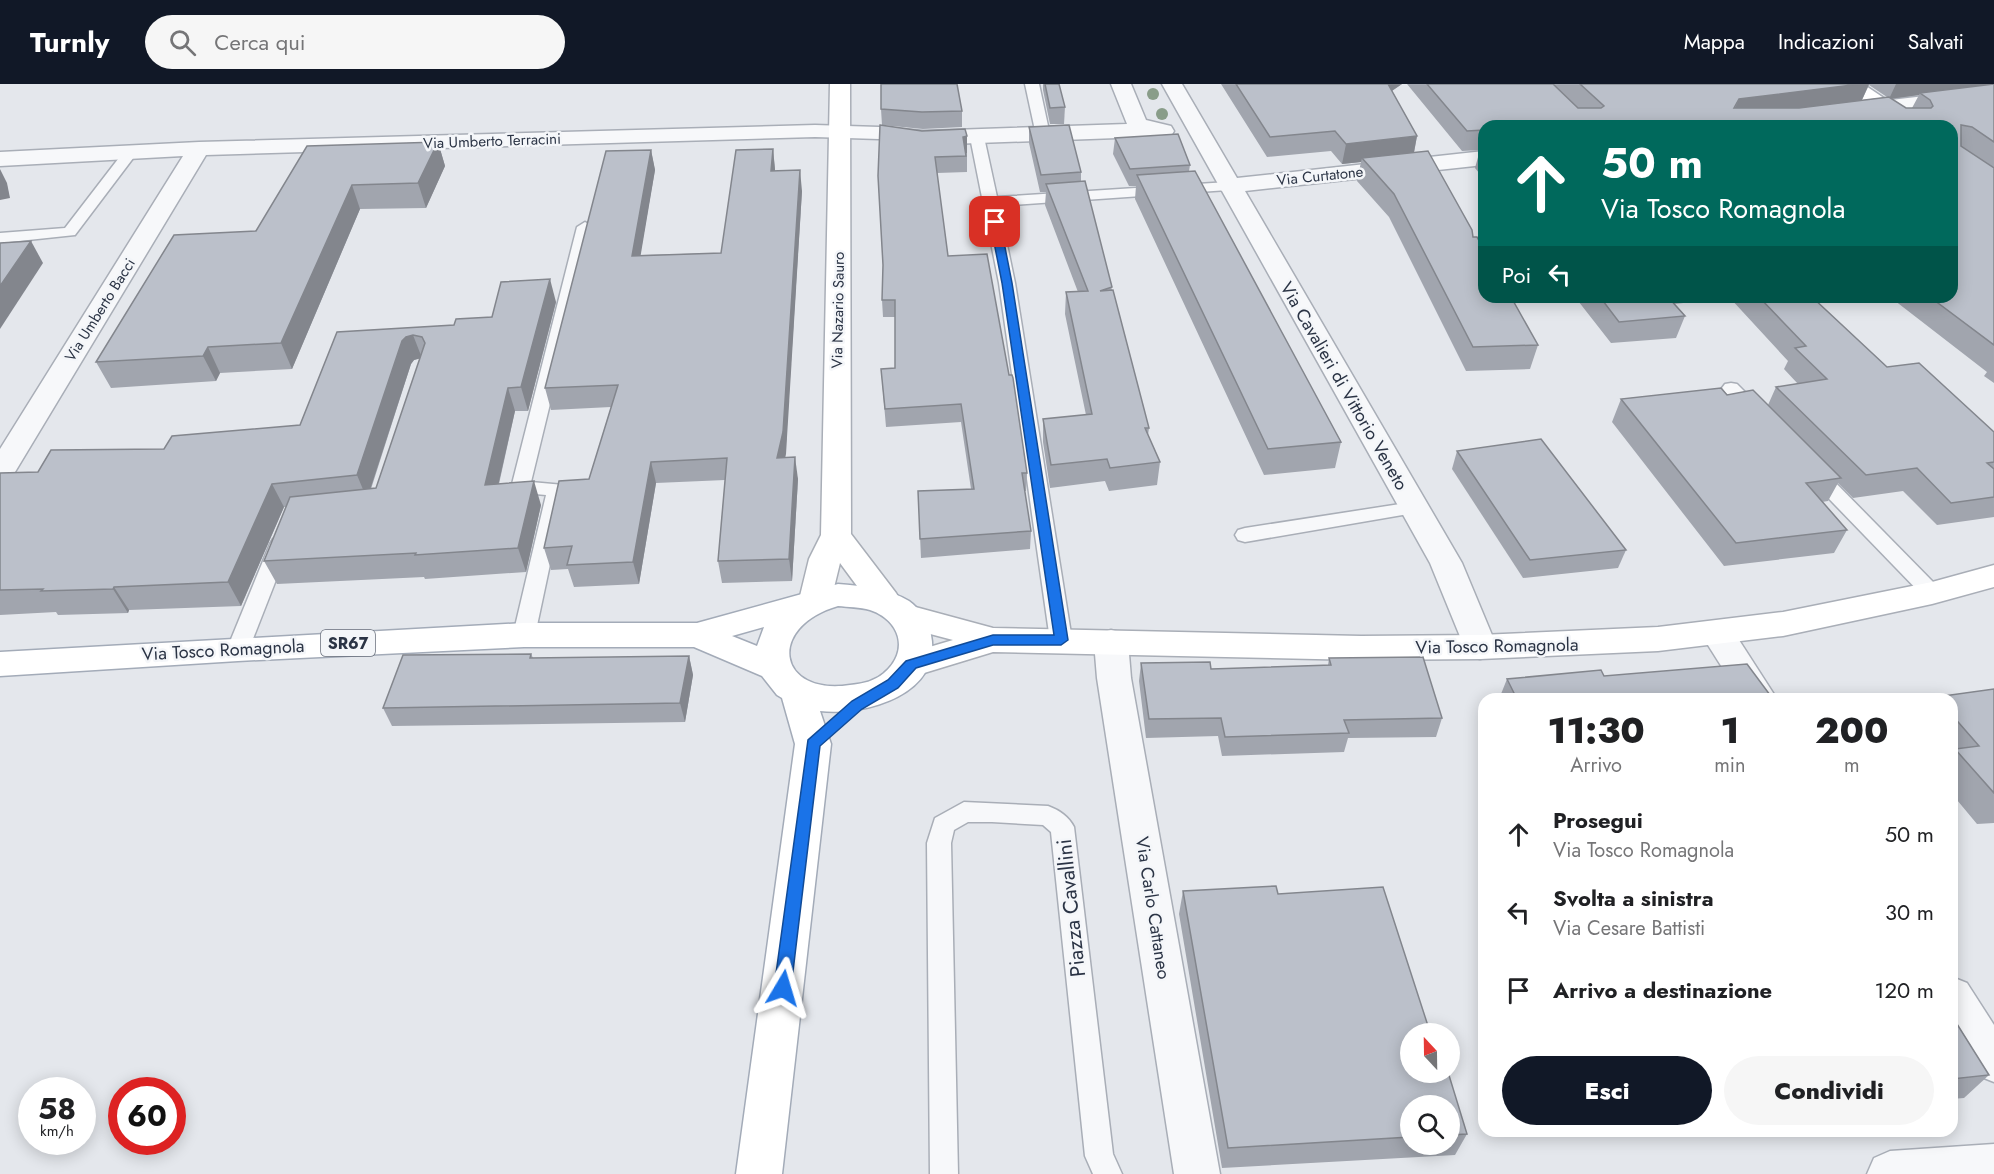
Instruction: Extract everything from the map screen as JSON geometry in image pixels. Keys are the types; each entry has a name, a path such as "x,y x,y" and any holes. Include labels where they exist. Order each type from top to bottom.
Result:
{"main road":[{"name":"Via Nazario Sauro","path":"808,603 836,535 840,84"},
{"path":"1850,84 1902,120"},
{"path":"836,535 918,639 911,665"},
{"name":"Via Tosco Romagnola","path":"697,635 785,679 816,698 838,700 860,698 881,692 893,684 911,665 993,640 1327,648 1582,644 1718,634 1783,624 1932,593 1994,576"},
{"name":"Via Tosco Romagnola","path":"0,664 237,649 524,635 697,635 838,595 863,595 896,609 993,640"},
{"path":"759,1174 813,744 770,649 776,631 808,603"},
{"path":"813,744 857,705 881,692"}],"street":[{"path":"1121,84 1134,120 1143,128 1152,130 1197,129"},
{"name":"Via Cavalieri di Vittorio Veneto","path":"1172,84 1455,582 1480,647"},
{"path":"1834,113 1994,94"},
{"name":"Via Umberto Terracini","path":"0,159 199,149 841,130 923,138 1152,130"},
{"name":"Via Umberto Bacci","path":"0,472 199,149"},
{"name":"Via Curtatone","path":"1228,186 1478,159"},
{"path":"1718,634 1756,693"},
{"name":"Via Carlo Cattaneo","path":"1111,642 1114,678 1197,1174"},
{"path":"1958,1005 1994,1062"},
{"path":"1890,1174 1994,1166"}],"lane":[{"path":"1032,84 1043,135"},
{"path":"977,137 1009,294 1061,640"},
{"path":"0,238 70,232 129,153"},
{"path":"991,202 1228,186"},
{"path":"524,635 557,489 520,488 585,226"},
{"path":"1731,388 1765,422"},
{"path":"1798,456 1932,593"},
{"path":"1245,535 1413,508"},
{"path":"237,649 289,523"},
{"name":"Piazza Cavallini","path":"944,1174 939,843 943,825 964,812 1048,816 1062,827 1100,1156 1108,1174"}],"building":[{"path":"881,84 957,84 962,111 922,112 881,109"},
{"path":"1045,84 1059,84 1065,107 1050,108"},
{"path":"1236,84 1388,84 1417,136 1346,144 1335,131 1270,137"},
{"path":"1427,84 1553,84 1578,108 1601,108 1604,106 1580,84 1860,84 1739,99 1734,108 1799,108 1889,97 1906,108 1931,108 1933,106 1930,100 1920,93 1994,84 1994,142 1972,127 1961,125 1961,146 1994,168 1994,345 1938,303 1958,303 1958,120 1478,120 1478,130 1467,131"},
{"path":"880,125 922,131 965,129 967,136 963,137 966,156 935,157 948,256 987,254 1009,375 1013,378 1027,473 1022,473 1031,531 920,539 918,491 974,489 961,404 885,409 881,369 895,368 895,300 882,300 883,265 878,176"},
{"path":"1069,125 1081,172 1041,175 1029,127"},
{"path":"1178,134 1190,165 1130,169 1115,138"},
{"path":"438,142 418,183 352,185 281,343 208,347 203,356 96,362 174,235 256,231 307,146"},
{"path":"773,149 771,171 800,170 783,432 777,458 795,457 789,559 718,561 727,458 651,462 633,562 567,565 572,546 544,548 559,481 589,479 618,385 545,388 606,151 651,150 632,256 721,253 736,150"},
{"path":"1428,151 1472,230 1473,237 1478,239 1478,303 1514,303 1538,345 1473,347 1394,194 1362,158"},
{"path":"1195,171 1341,442 1268,449 1137,175"},
{"path":"1085,181 1112,287 1100,291 1113,290 1149,428 1145,428 1160,462 1110,468 1107,459 1051,465 1043,419 1092,414 1066,292 1088,291 1046,184"},
{"path":"31,241 0,286 0,243"},
{"path":"550,279 521,387 508,388 485,485 534,481 518,548 264,561 290,497 376,488 425,343 422,337 413,335 402,341 357,475 272,484 228,582 114,587 113,589 0,590 0,473 38,472 51,450 164,449 172,436 300,425 337,332 454,325 456,319 492,317 501,282"},
{"path":"1605,303 1673,303 1685,316 1619,322"},
{"path":"1765,303 1818,303 1887,367 1919,363 1994,432 1994,462 1987,463 1994,469 1994,497 1951,503 1917,468 1866,475 1776,387 1827,379 1795,348 1806,346"},
{"path":"1721,388 1727,395 1753,390 1841,478 1806,483 1847,530 1736,543 1621,399"},
{"path":"1541,439 1626,550 1530,560 1457,451"},
{"path":"531,654 530,658 689,656 680,703 383,708 403,655"},
{"path":"1423,657 1442,718 1344,720 1349,733 1225,737 1221,718 1149,719 1141,663 1210,662 1211,669 1331,665 1329,658"},
{"path":"1747,664 1769,693 1514,693 1507,679 1601,670 1604,676"},
{"path":"1994,689 1994,793 1958,752 1958,749 1979,746 1958,722 1958,694"},
{"path":"1276,886 1278,894 1383,887 1427,1023 1400,1023 1400,1083 1451,1083 1455,1095 1400,1095 1400,1138 1228,1148 1183,891"},
{"path":"1958,1026 1989,1075 1958,1078"},
{"path":"1460,1111 1467,1134 1460,1134"}],"route":[{"path":"783,988 813,744 857,705 893,684 911,665 993,640 1061,640 1007,283 995,222"}]}
